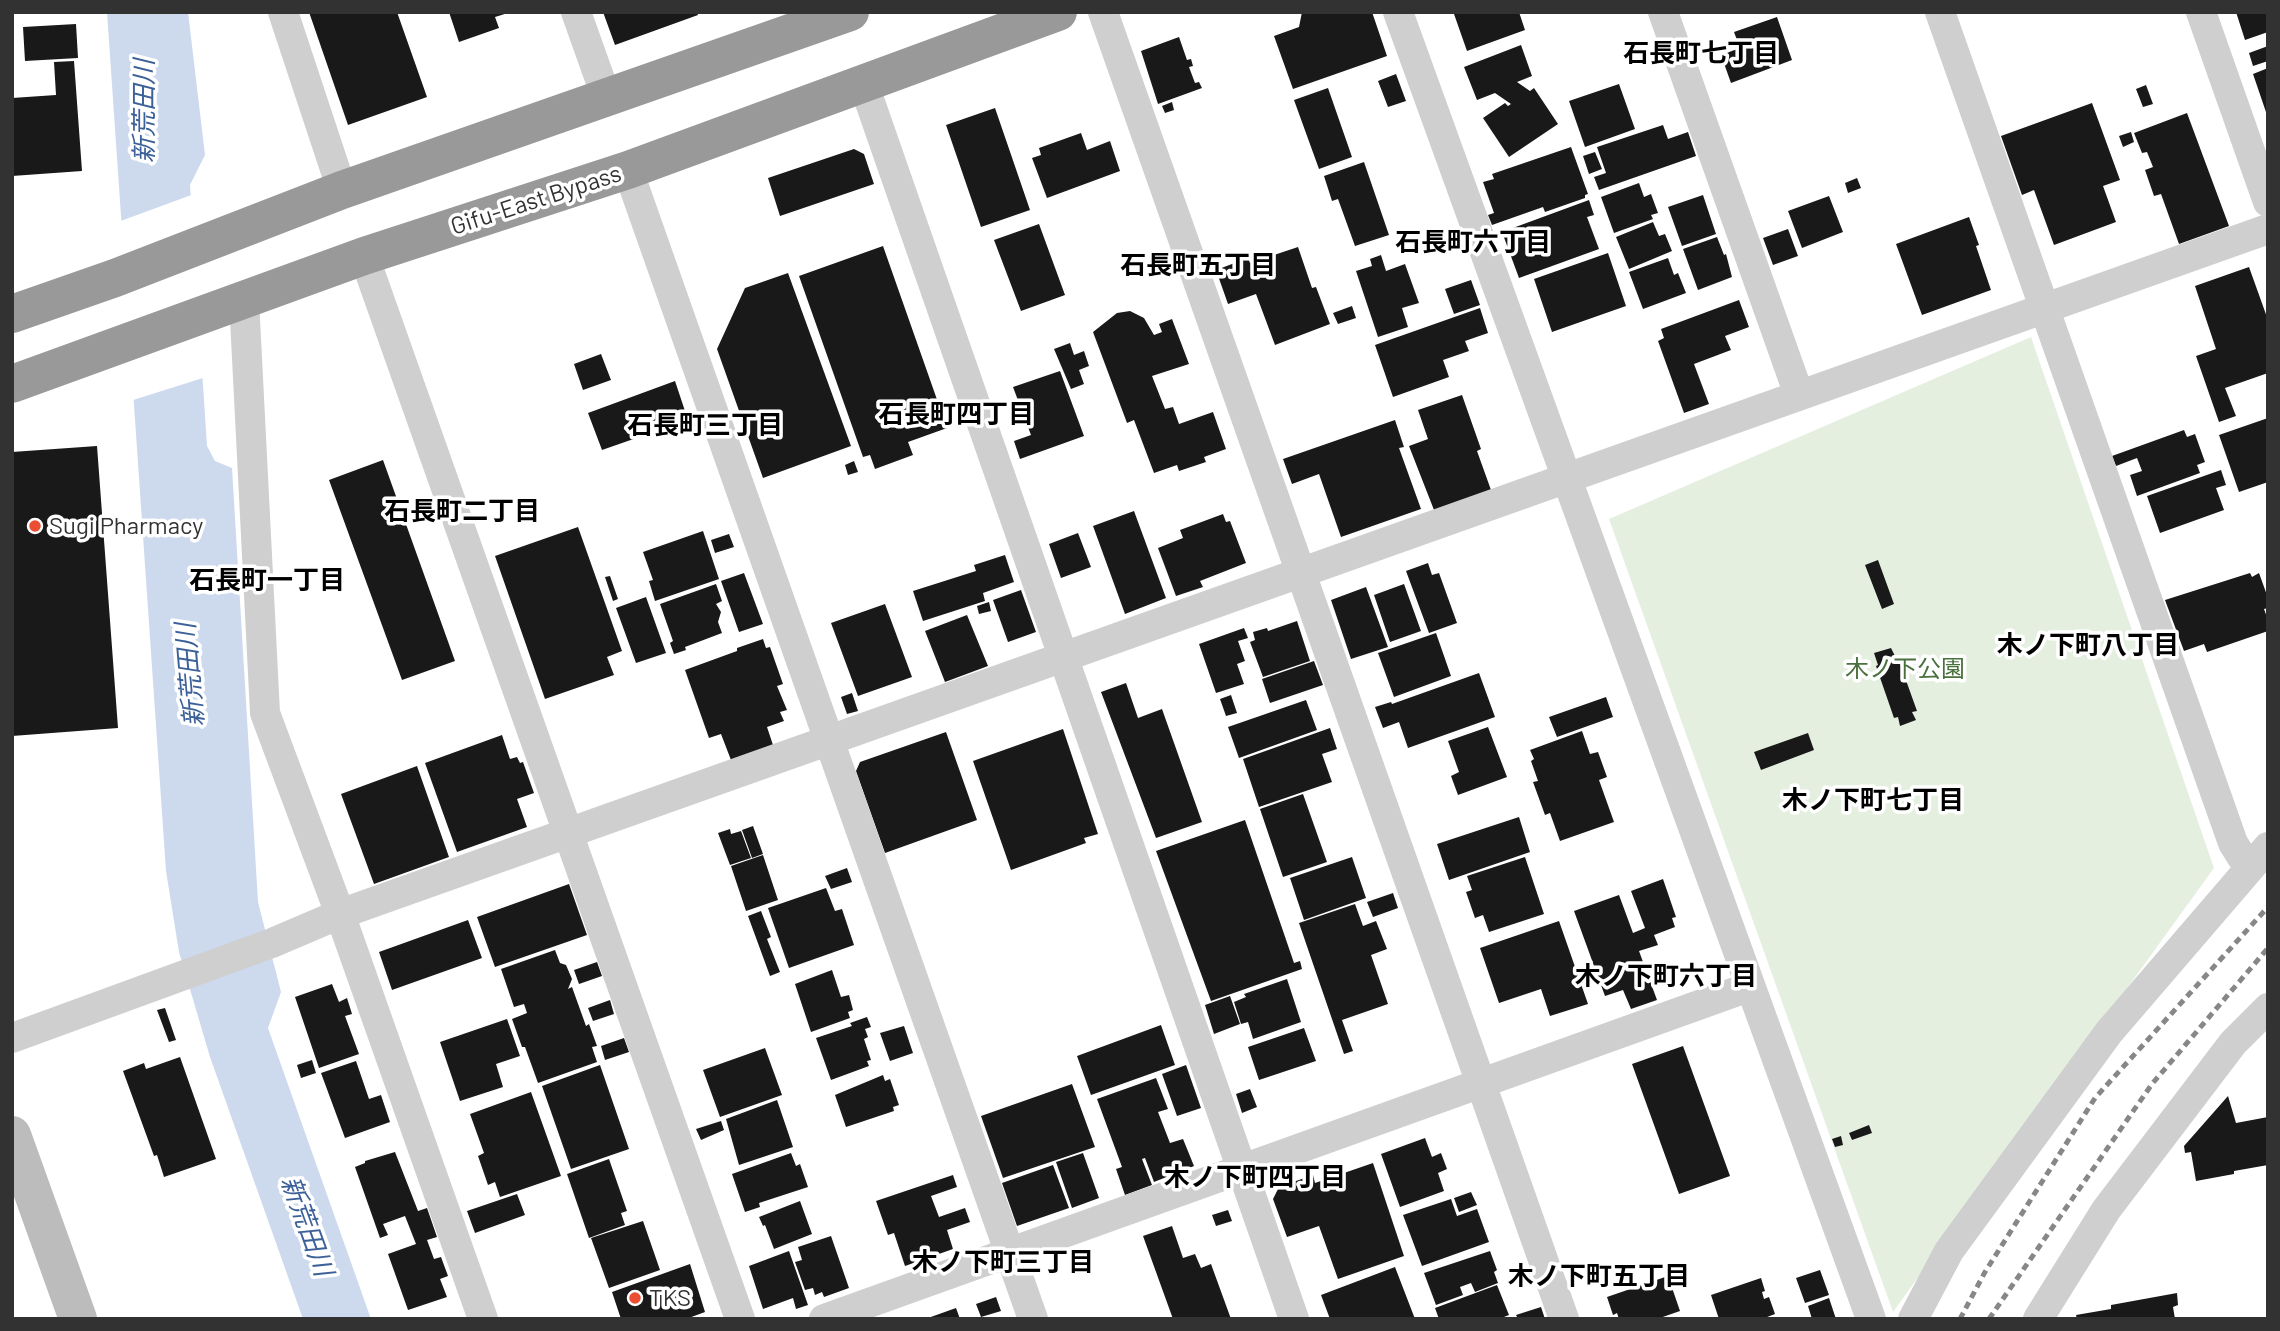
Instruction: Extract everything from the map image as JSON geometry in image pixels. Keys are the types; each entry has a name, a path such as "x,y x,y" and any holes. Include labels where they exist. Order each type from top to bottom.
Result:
{"highway":[{"name":"Gifu-East Bypass","path":"12,384 364,256 628,170 1058,12"},
{"path":"12,314 116,278 342,190 607,99 843,13"}],"street":[{"path":"283,12 342,190"},
{"path":"576,12 607,99"},
{"path":"1103,12 1564,1319"},
{"path":"1398,12 1871,1319"},
{"path":"1663,12 1799,395"},
{"path":"1913,1319 1949,1251 2109,1032 2258,857 2233,843 1940,12"},
{"path":"2201,12 2268,202"},
{"path":"864,85 1294,1319"},
{"path":"628,170 1033,1319"},
{"path":"12,1038 272,943 340,914 2268,229"},
{"path":"364,256 740,1319"},
{"path":"233,303 265,713 340,914 483,1319"},
{"path":"824,1319 1749,987"},
{"path":"2038,1319 2106,1210 2233,1043 2268,1009"},
{"path":"12,1135 78,1319"}],"green space":[{"name":"木ノ下公園","path":"2031,337 2214,868 1893,1312 1609,519"}],"water":[{"name":"新荒田川","path":"107,12 188,12 205,155 190,185 207,446 215,461 232,468 258,902 281,992 268,1028 371,1319 303,1319 210,1057 179,952 166,871"}],"pier":[{"path":"194,194 206,377 130,401 118,222"}],"building":[{"path":"309,12 397,12 427,97 348,125"},
{"path":"449,12 508,13 495,17 499,28 459,42"},
{"path":"603,12 697,12 698,15 615,45"},
{"path":"1302,12 1372,12 1387,56 1293,89 1274,36 1299,27"},
{"path":"1519,12 1525,30 1467,51 1454,14"},
{"path":"2236,12 2268,12 2268,32 2245,40"},
{"path":"1777,17 1792,60 1731,83 1721,55 1740,48 1734,32"},
{"path":"76,24 78,58 25,61 23,27"},
{"path":"1179,37 1187,60 1191,59 1193,66 1189,67 1195,83 1199,82 1202,88 1158,104 1141,51"},
{"path":"1521,45 1532,76 1517,82 1530,91 1534,88 1558,124 1509,157 1483,118 1505,103 1508,106 1511,104 1495,93 1477,100 1464,67"},
{"path":"2268,46 2268,61 2253,66 2249,53"},
{"path":"74,61 82,171 12,176 12,98 56,95 54,62"},
{"path":"2268,68 2268,115 2267,115 2253,74"},
{"path":"1396,74 1406,101 1388,107 1378,81"},
{"path":"1619,84 1635,129 1585,147 1569,101"},
{"path":"2146,85 2153,104 2143,107 2136,89"},
{"path":"1328,88 1352,157 1319,169 1294,100"},
{"path":"1172,102 1174,110 1165,113 1162,106"},
{"path":"2092,103 2120,180 2103,186 2116,222 2054,245 2034,190 2022,195 2001,136"},
{"path":"995,108 1030,210 981,227 946,125"},
{"path":"2187,113 2229,226 2179,244 2161,194 2154,196 2145,170 2153,167 2147,152 2142,153 2134,133"},
{"path":"1663,125 1668,139 1688,132 1696,156 1599,190 1594,177 1606,173 1597,147"},
{"path":"2131,132 2134,142 2123,147 2119,136"},
{"path":"1081,133 1087,150 1110,141 1120,171 1047,198 1032,158 1041,155 1039,148"},
{"path":"1571,147 1588,194 1585,198 1545,212 1543,207 1492,225 1488,215 1494,213 1483,182 1494,179 1492,174"},
{"path":"854,149 864,154 874,184 780,216 768,178"},
{"path":"1595,152 1602,169 1589,174 1583,156"},
{"path":"1364,162 1389,235 1355,246 1338,199 1332,201 1324,176"},
{"path":"1857,178 1861,188 1848,193 1845,183"},
{"path":"1639,183 1644,197 1651,194 1658,213 1651,215 1653,219 1614,233 1601,197"},
{"path":"1703,195 1716,234 1682,246 1668,207"},
{"path":"1829,196 1843,232 1802,248 1788,211"},
{"path":"1589,200 1594,215 1587,217 1599,249 1519,278 1502,232"},
{"path":"1969,217 1991,290 1922,315 1896,244"},
{"path":"1653,222 1659,236 1665,234 1672,251 1629,269 1616,237"},
{"path":"1039,224 1065,295 1021,311 994,240"},
{"path":"1788,229 1798,256 1773,265 1763,238"},
{"path":"1717,237 1724,255 1726,254 1732,277 1698,290 1683,249"},
{"path":"883,246 947,428 908,442 913,455 875,469 870,455 863,457 799,276"},
{"path":"1298,247 1312,288 1316,287 1330,324 1275,345 1256,294 1228,304 1216,270 1248,258 1250,263"},
{"path":"1608,253 1626,306 1552,332 1534,279"},
{"path":"1381,255 1386,271 1405,264 1419,303 1402,308 1408,327 1378,337 1356,271 1372,266 1370,259"},
{"path":"1668,258 1674,275 1678,273 1686,293 1643,309 1629,272"},
{"path":"2249,267 2268,320 2268,373 2225,388 2236,416 2219,422 2196,356 2216,349 2195,286"},
{"path":"788,273 851,446 763,478 717,349 745,288"},
{"path":"1471,280 1480,305 1454,314 1445,289"},
{"path":"1739,300 1749,327 1725,336 1731,350 1694,364 1709,404 1684,413 1658,341 1664,338 1661,329"},
{"path":"1352,306 1356,318 1338,324 1333,313"},
{"path":"1480,308 1488,333 1465,341 1469,351 1443,360 1449,377 1393,397 1375,345"},
{"path":"1130,311 1144,318 1154,335 1162,332 1159,324 1172,319 1189,364 1152,376 1165,409 1173,407 1179,424 1213,412 1226,449 1204,457 1206,462 1179,471 1177,465 1154,473 1134,420 1127,423 1093,332 1117,313"},
{"path":"1070,343 1074,355 1084,351 1089,366 1079,370 1084,384 1071,389 1054,349"},
{"path":"601,354 611,380 583,390 574,364"},
{"path":"1060,371 1084,436 1020,459 1014,441 1031,435 1013,387"},
{"path":"675,381 688,420 602,450 588,413"},
{"path":"1462,395 1481,449 1477,451 1491,490 1434,510 1409,446 1428,439 1418,410"},
{"path":"2268,418 2268,482 2239,492 2219,435"},
{"path":"1395,420 1404,447 1399,448 1421,509 1341,537 1319,474 1292,484 1283,459"},
{"path":"2184,430 2187,437 2195,434 2205,462 2197,465 2200,473 2137,496 2130,475 2142,471 2137,458 2116,466 2112,456"},
{"path":"97,446 118,728 12,736 12,452"},
{"path":"383,460 455,661 402,680 329,480"},
{"path":"854,461 858,472 848,475 845,465"},
{"path":"2221,470 2226,485 2216,488 2224,510 2160,533 2147,496"},
{"path":"1134,511 1166,598 1125,614 1093,526"},
{"path":"1223,514 1226,522 1230,521 1246,563 1200,581 1203,587 1176,596 1158,548 1183,538 1180,530"},
{"path":"578,527 622,651 607,657 614,675 545,699 495,556"},
{"path":"703,531 719,579 655,601 649,581 653,580 643,552"},
{"path":"1078,533 1091,567 1061,578 1049,544"},
{"path":"729,534 734,547 715,553 711,540"},
{"path":"1005,555 1014,582 983,593 985,601 923,621 913,591 976,571 974,565"},
{"path":"1878,560 1894,604 1882,609 1865,565"},
{"path":"1428,563 1432,575 1439,573 1457,623 1429,633 1406,571"},
{"path":"744,573 763,624 739,632 721,581"},
{"path":"2250,573 2252,577 2259,573 2268,598 2268,608 2264,609 2268,631 2207,652 2204,644 2184,651 2165,600"},
{"path":"610,576 618,599 613,601 605,577"},
{"path":"716,584 722,601 716,604 721,612 718,622 722,633 674,654 670,643 673,641 660,604"},
{"path":"1404,584 1421,631 1390,642 1374,595"},
{"path":"1366,587 1388,647 1351,659 1331,600"},
{"path":"1021,590 1036,632 1008,642 993,600"},
{"path":"646,597 666,653 636,663 616,608"},
{"path":"989,602 991,611 979,614 977,606"},
{"path":"885,604 912,677 858,696 831,623"},
{"path":"967,615 988,666 945,682 925,631"},
{"path":"1297,621 1310,661 1263,677 1250,642 1255,640 1253,632 1267,628 1268,631"},
{"path":"1244,628 1248,638 1238,641 1245,661 1237,664 1244,684 1216,693 1199,644"},
{"path":"1436,633 1451,676 1394,697 1378,653"},
{"path":"763,639 766,648 770,647 783,684 777,686 787,710 780,712 784,721 767,727 773,745 731,760 721,734 709,738 685,670"},
{"path":"1891,648 1898,658 1917,711 1912,712 1916,720 1900,726 1898,717 1894,718 1874,653"},
{"path":"1314,661 1323,685 1270,703 1262,679"},
{"path":"1479,673 1495,717 1408,748 1399,722 1383,728 1375,707 1391,702 1392,704"},
{"path":"1126,683 1138,718 1162,709 1202,822 1156,838 1101,692"},
{"path":"852,693 858,711 847,714 841,697"},
{"path":"1231,695 1237,713 1226,716 1220,699"},
{"path":"1606,697 1613,717 1557,737 1549,717"},
{"path":"1306,700 1317,730 1239,758 1228,727"},
{"path":"1488,727 1507,777 1458,795 1451,776 1459,772 1448,741"},
{"path":"1330,728 1337,749 1322,754 1332,782 1259,807 1243,759"},
{"path":"1063,729 1098,834 1084,838 1086,843 1011,870 973,761"},
{"path":"1582,731 1590,754 1598,752 1607,777 1599,780 1614,822 1560,841 1550,813 1545,815 1533,782 1538,781 1530,750"},
{"path":"946,732 977,820 885,853 856,771 860,762"},
{"path":"1808,733 1814,750 1761,770 1754,752"},
{"path":"502,735 510,759 517,757 520,763 523,762 534,793 517,799 527,827 457,852 425,763"},
{"path":"417,766 449,857 374,884 341,794"},
{"path":"1303,794 1327,862 1283,877 1260,809"},
{"path":"1519,817 1530,852 1449,880 1437,844"},
{"path":"1245,820 1294,963 1300,961 1302,969 1211,1001 1156,851"},
{"path":"753,826 763,854 752,858 742,830"},
{"path":"730,829 731,834 741,831 751,858 730,865 718,833"},
{"path":"763,855 778,900 746,911 731,866"},
{"path":"1352,857 1366,898 1304,920 1290,878"},
{"path":"1525,857 1544,914 1489,932 1483,915 1475,918 1466,892 1472,890 1467,876"},
{"path":"847,868 852,882 831,889 825,876"},
{"path":"1663,879 1676,917 1672,918 1675,927 1654,935 1658,945 1639,951 1657,1000 1631,1009 1623,990 1605,996 1574,911 1619,895 1633,933 1645,928 1631,891"},
{"path":"569,884 587,935 495,967 477,917"},
{"path":"826,888 835,911 842,909 854,945 789,968 768,908"},
{"path":"1393,893 1398,908 1373,917 1367,902"},
{"path":"1355,904 1363,926 1376,921 1387,949 1371,955 1388,1004 1342,1020 1353,1051 1344,1054 1299,923"},
{"path":"761,911 771,937 767,939 780,972 770,976 748,916"},
{"path":"468,920 482,958 392,990 379,952"},
{"path":"1559,921 1588,1004 1550,1016 1541,989 1499,1003 1480,948"},
{"path":"555,950 560,963 566,965 572,979 568,989 572,987 586,1026 589,1024 597,1046 592,1047 597,1062 538,1083 512,1019 527,1013 524,1004 514,1007 501,969"},
{"path":"597,962 602,976 579,984 574,970"},
{"path":"832,970 841,997 849,995 853,1010 848,1012 850,1018 811,1032 795,984"},
{"path":"1287,979 1301,1022 1253,1039 1248,1022 1241,1024 1234,1002 1246,997 1244,994"},
{"path":"332,984 339,1002 347,998 352,1014 345,1016 359,1054 319,1068 295,997"},
{"path":"1230,996 1240,1024 1214,1034 1205,1005"},
{"path":"610,1000 614,1014 593,1021 588,1008"},
{"path":"165,1008 176,1040 169,1042 157,1010"},
{"path":"867,1017 871,1027 865,1029 868,1037 864,1039 871,1060 867,1061 869,1066 831,1080 816,1038 852,1026 850,1023"},
{"path":"507,1019 520,1056 496,1064 503,1087 460,1101 440,1042"},
{"path":"1161,1025 1175,1065 1091,1095 1077,1056"},
{"path":"904,1026 913,1053 890,1061 880,1033"},
{"path":"1304,1028 1316,1061 1259,1080 1248,1047"},
{"path":"624,1038 629,1052 605,1060 601,1046"},
{"path":"1683,1046 1730,1176 1679,1194 1632,1064"},
{"path":"765,1048 782,1095 720,1117 703,1070"},
{"path":"180,1057 216,1159 164,1177 123,1071 144,1063 146,1069"},
{"path":"312,1060 316,1073 301,1078 297,1065"},
{"path":"356,1061 369,1099 381,1095 390,1122 345,1138 321,1073"},
{"path":"600,1065 629,1149 571,1169 542,1086"},
{"path":"1186,1065 1201,1108 1177,1116 1162,1074"},
{"path":"883,1075 885,1081 890,1079 899,1105 893,1107 894,1111 846,1127 835,1095"},
{"path":"1156,1078 1168,1109 1158,1112 1170,1143 1183,1139 1194,1166 1154,1182 1145,1158 1142,1159 1152,1185 1125,1195 1116,1169 1122,1167 1097,1099"},
{"path":"1072,1084 1095,1147 1003,1178 981,1116"},
{"path":"1250,1089 1257,1107 1242,1113 1236,1094"},
{"path":"531,1092 561,1176 500,1197 495,1182 488,1185 478,1156 484,1153 470,1114"},
{"path":"2228,1096 2236,1123 2268,1117 2268,1165 2196,1181 2191,1152 2185,1153 2184,1146"},
{"path":"777,1100 793,1147 739,1165 726,1119"},
{"path":"721,1121 724,1130 701,1140 696,1129"},
{"path":"1869,1125 1872,1133 1852,1140 1849,1133"},
{"path":"1841,1136 1843,1145 1835,1147 1832,1139"},
{"path":"1425,1138 1432,1157 1441,1153 1447,1169 1438,1173 1444,1191 1400,1207 1381,1154"},
{"path":"395,1152 418,1211 427,1208 437,1237 427,1240 434,1259 441,1257 448,1276 440,1279 447,1297 408,1310 388,1254 416,1244 405,1216 383,1224 388,1235 380,1238 355,1167 365,1161"},
{"path":"791,1153 796,1166 800,1164 808,1187 759,1203 760,1207 745,1212 732,1174"},
{"path":"1083,1153 1099,1198 1072,1208 1056,1162"},
{"path":"609,1159 627,1211 621,1213 625,1225 589,1238 567,1174"},
{"path":"1373,1163 1404,1256 1338,1279 1319,1226 1287,1237 1273,1199 1279,1187 1313,1175 1315,1183"},
{"path":"1053,1165 1069,1208 1017,1226 1002,1183"},
{"path":"953,1175 957,1187 931,1196 939,1217 965,1208 970,1222 947,1230 953,1249 905,1266 894,1233 888,1235 876,1201"},
{"path":"1471,1192 1477,1205 1459,1212 1454,1198"},
{"path":"517,1194 525,1215 475,1233 467,1211"},
{"path":"1451,1199 1457,1216 1477,1209 1489,1242 1422,1266 1403,1215"},
{"path":"800,1201 812,1234 774,1249 759,1217"},
{"path":"1228,1210 1232,1221 1216,1226 1212,1215"},
{"path":"643,1221 660,1270 609,1288 591,1238"},
{"path":"1172,1226 1183,1258 1195,1254 1201,1268 1211,1264 1231,1319 1173,1319 1143,1236"},
{"path":"831,1236 849,1288 824,1297 822,1292 815,1295 813,1288 805,1290 795,1262 802,1260 798,1247"},
{"path":"789,1251 808,1305 796,1309 793,1298 763,1309 749,1266"},
{"path":"1490,1251 1497,1270 1494,1272 1498,1283 1475,1292 1471,1283 1460,1287 1463,1295 1436,1305 1424,1273"},
{"path":"690,1264 705,1312 686,1319 621,1319 612,1292"},
{"path":"1395,1267 1415,1319 1330,1319 1321,1295"},
{"path":"1820,1270 1829,1295 1805,1303 1796,1278"},
{"path":"1668,1276 1680,1311 1657,1319 1619,1319 1617,1313 1613,1315 1607,1297"},
{"path":"1761,1278 1765,1291 1762,1292 1764,1299 1769,1297 1775,1314 1762,1319 1719,1319 1711,1295"},
{"path":"1497,1285 1509,1315 1499,1319 1439,1319 1435,1308"},
{"path":"2177,1293 2178,1305 2173,1307 2175,1319 2077,1319 2076,1315 2111,1309 2111,1305"},
{"path":"996,1297 1001,1311 981,1317 976,1304"},
{"path":"1829,1298 1836,1319 1812,1319 1808,1306"},
{"path":"1541,1307 1545,1319 1518,1319 1516,1315"},
{"path":"956,1308 960,1319 928,1319 928,1318"}],"railway":[{"path":"1960,1319 1985,1272 2095,1098 2268,907"},
{"path":"1989,1319 2152,1084 2268,948"}],"place":[{"name":"Sugi Pharmacy","path":"35,526"},
{"name":"TKS","path":"635,1298"}],"district":[{"name":"石長町七丁目","path":"1701,53"},
{"name":"石長町六丁目","path":"1473,242"},
{"name":"石長町五丁目","path":"1198,265"},
{"name":"石長町四丁目","path":"956,414"},
{"name":"石長町三丁目","path":"705,425"},
{"name":"石長町二丁目","path":"462,511"},
{"name":"石長町一丁目","path":"267,580"},
{"name":"木ノ下町八丁目","path":"2088,645"},
{"name":"木ノ下町七丁目","path":"1873,800"},
{"name":"木ノ下町六丁目","path":"1666,976"},
{"name":"木ノ下町四丁目","path":"1255,1177"},
{"name":"木ノ下町三丁目","path":"1003,1262"},
{"name":"木ノ下町五丁目","path":"1599,1276"}]}
